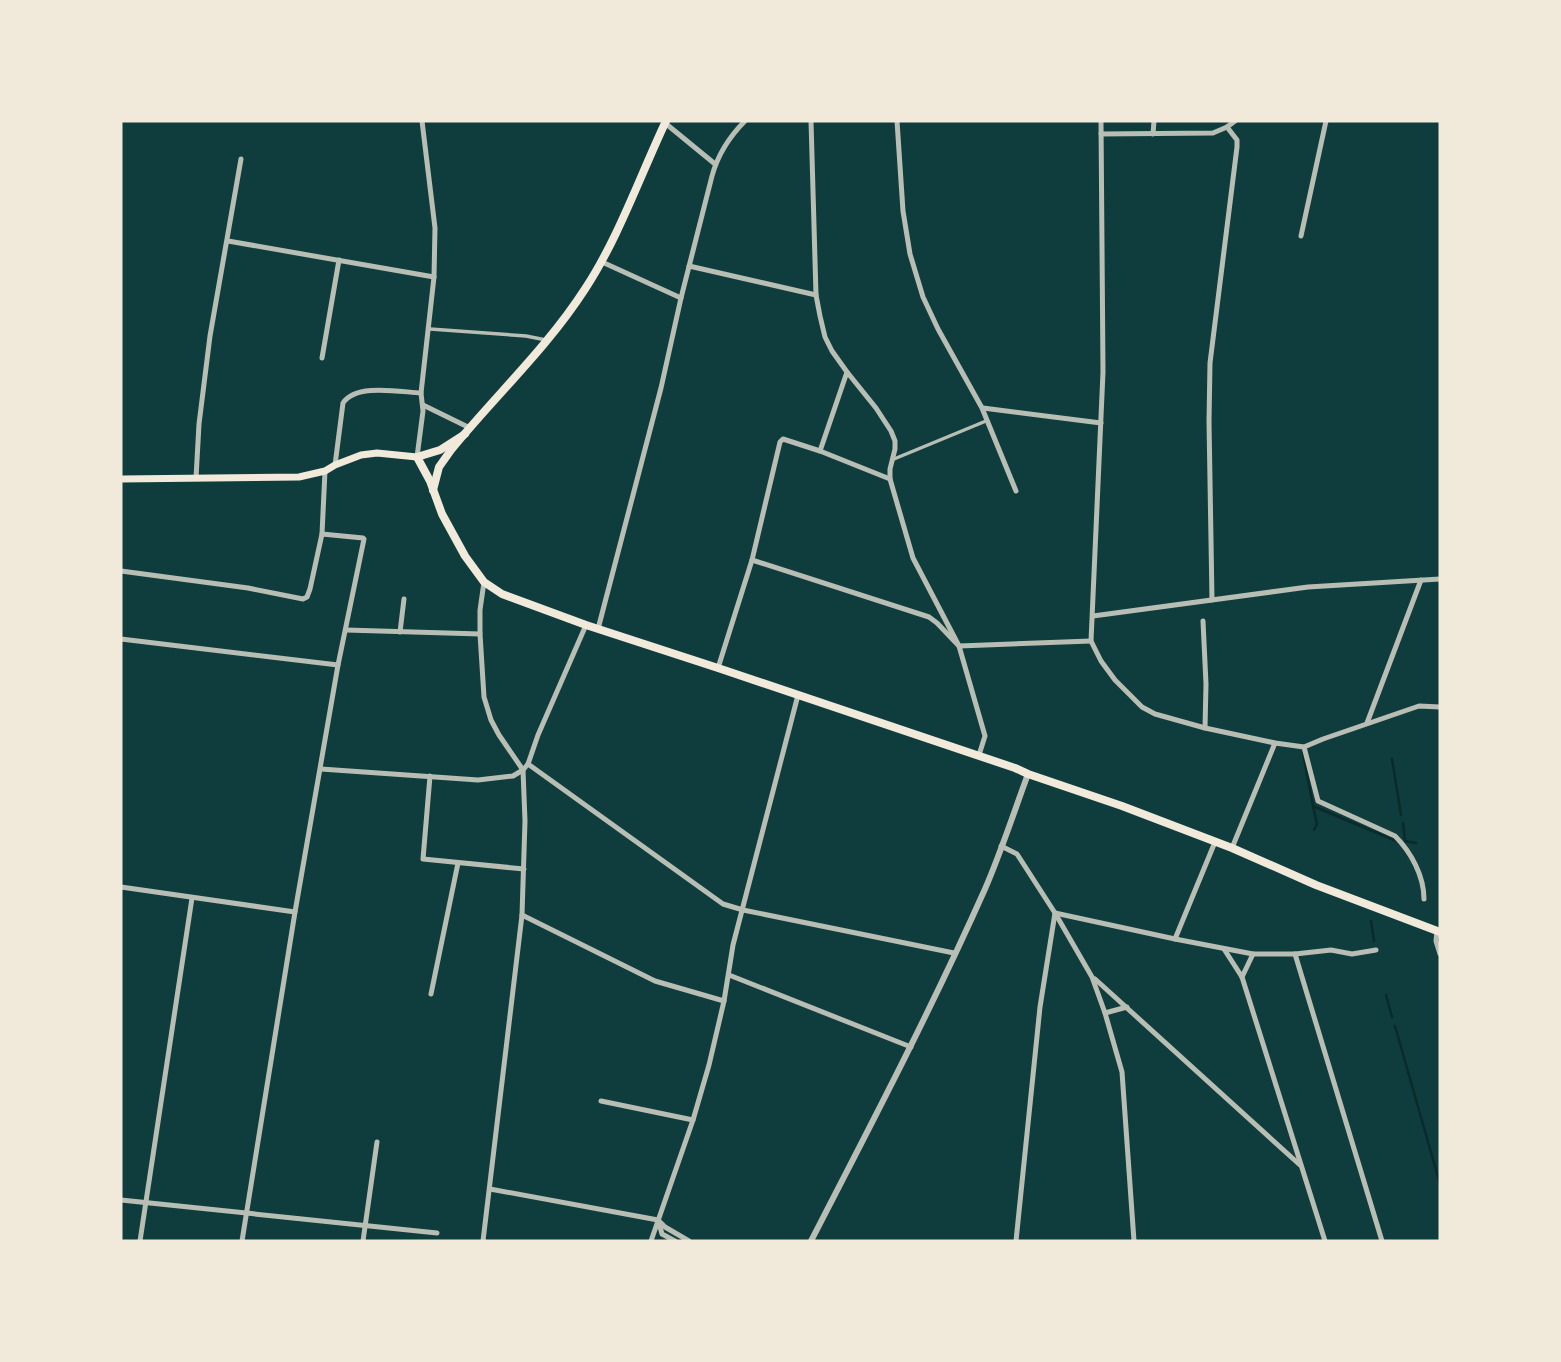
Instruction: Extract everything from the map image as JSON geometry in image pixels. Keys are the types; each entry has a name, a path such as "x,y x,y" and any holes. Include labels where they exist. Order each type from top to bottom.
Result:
{"main road":[{"path":"433,490 439,467 571,311 602,262 666,122"},
{"path":"121,479 299,477 325,471 354,457 368,454 419,458 444,449 467,431"},
{"path":"419,458 429,467 439,467"},
{"path":"419,458 446,523 466,556 484,582 502,594 586,625 979,755 1028,775 1122,806 1439,932"}],"street":[{"path":"419,458 421,393 430,329 435,228 422,121"},
{"path":"598,629 661,388 715,164 732,134 736,121"},
{"path":"732,134 745,121"},
{"path":"811,121 816,295 825,337 847,372 876,408 895,441 890,479 913,558 959,646 985,736 979,755"},
{"path":"897,121 903,211 910,254 923,297 988,420 1016,491"},
{"path":"1101,121 1103,359 1091,641 1101,660 1115,680 1142,707 1155,714 1275,743 1304,747 1322,738 1419,706 1440,707"},
{"path":"1153,135 1154,121"},
{"path":"1101,134 1213,133 1235,121"},
{"path":"1301,236 1326,121"},
{"path":"666,122 715,164"},
{"path":"1212,600 1210,363 1237,147 1237,140 1227,127"},
{"path":"196,478 198,425 210,337 241,159"},
{"path":"228,241 434,277"},
{"path":"322,358 339,260"},
{"path":"602,262 681,298"},
{"path":"689,266 816,295"},
{"path":"430,329 548,340"},
{"path":"820,451 847,372"},
{"path":"335,465 342,403 349,395 363,391 421,393"},
{"path":"422,405 467,431"},
{"path":"982,408 1101,423"},
{"path":"894,459 988,420"},
{"path":"718,668 752,560 780,442 783,439 820,451 890,479"},
{"path":"121,571 248,588 303,599 307,597 313,580 322,534 325,471"},
{"path":"242,1241 295,912 338,665 364,539 322,534"},
{"path":"752,560 929,617 959,646 1091,641"},
{"path":"1093,615 1308,587 1440,579"},
{"path":"1367,723 1421,580"},
{"path":"483,1241 522,915 525,821 523,771 499,735 487,707 483,684 480,610 484,582"},
{"path":"400,632 404,599"},
{"path":"1203,621 1205,728"},
{"path":"321,769 478,780 513,776 523,771 586,625"},
{"path":"346,629 480,634"},
{"path":"121,639 338,665"},
{"path":"651,1241 709,1065 724,1001 733,945 798,695"},
{"path":"1232,848 1275,743"},
{"path":"1304,747 1318,801 1395,836 1404,845 1424,887 1424,899"},
{"path":"528,764 723,904 954,953"},
{"path":"811,1241 911,1047 986,886 1028,775"},
{"path":"430,776 422,858 524,869"},
{"path":"1175,939 1215,842"},
{"path":"1002,844 1017,854 1055,913 1092,977 1105,1013 1122,1072 1134,1241"},
{"path":"431,994 458,863"},
{"path":"121,887 295,912"},
{"path":"140,1241 192,898"},
{"path":"1055,913 1253,954 1295,954 1331,950 1352,954 1376,950"},
{"path":"1016,1241 1040,1007 1055,913"},
{"path":"522,915 655,981 724,1001"},
{"path":"1439,932 1436,941 1440,954"},
{"path":"1224,949 1242,977 1325,1241"},
{"path":"1242,977 1253,954"},
{"path":"1295,954 1382,1241"},
{"path":"729,975 911,1047"},
{"path":"1092,977 1301,1166"},
{"path":"1105,1013 1127,1007"},
{"path":"601,1101 693,1120"},
{"path":"363,1241 377,1142"},
{"path":"490,1189 658,1220 689,1241"},
{"path":"121,1200 437,1233"},
{"path":"658,1220 662,1234 675,1241"}],"waterway":[{"path":"1303,753 1313,806 1396,841"},
{"path":"1392,759 1401,815"},
{"path":"1313,806 1317,824 1314,830"},
{"path":"1403,823 1405,841 1416,843"},
{"path":"1371,921 1374,941"},
{"path":"1386,995 1392,1017"},
{"path":"1395,1026 1440,1184"}]}
